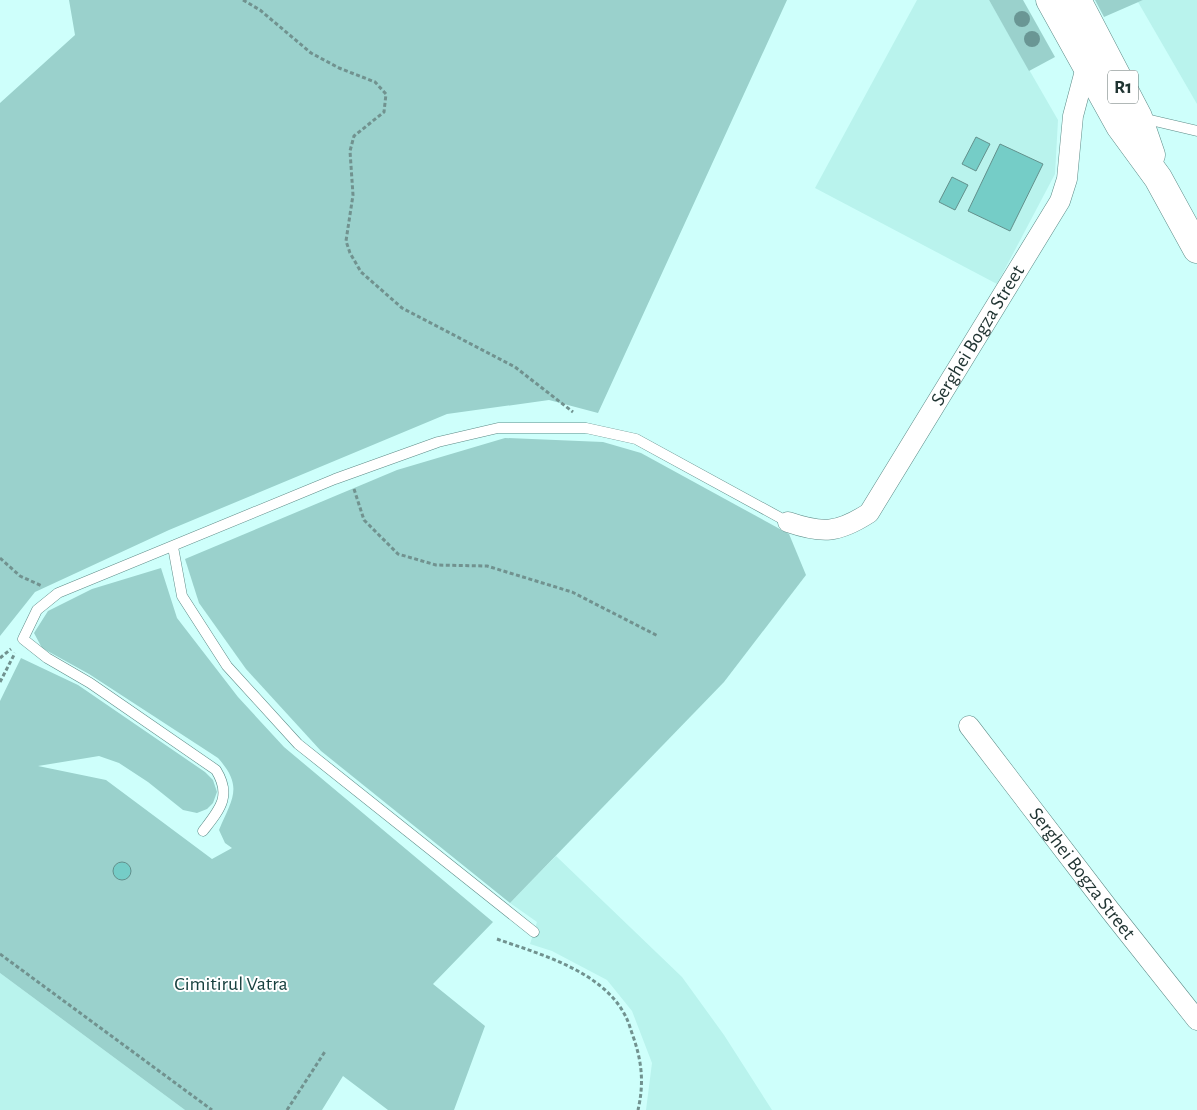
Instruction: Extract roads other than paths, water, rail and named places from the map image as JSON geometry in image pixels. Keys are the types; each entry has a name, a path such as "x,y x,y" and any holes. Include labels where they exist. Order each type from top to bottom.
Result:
{"highway":[{"name":"R1","path":"1050,0 1120,126 1158,178 1197,249"},
{"name":"R1","path":"1077,0 1138,117 1158,178"}],"street":[{"name":"Serghei Bogza Street","path":"788,522 813,530 830,530 849,526 869,513 1060,201 1067,179 1073,116 1086,67"},
{"name":"Serghei Bogza Street","path":"968,726 1197,1020"}],"lane":[{"path":"1138,117 1197,131"},
{"path":"203,831 217,814 224,796 223,782 216,770 90,683 47,658 23,639 37,610 58,593 350,474 438,442 498,428 586,428 636,438 788,522"},
{"path":"173,547 182,596 227,666 298,744 534,932"}],"park label":[{"name":"Cimitirul Vatra","path":"231,984"}]}
